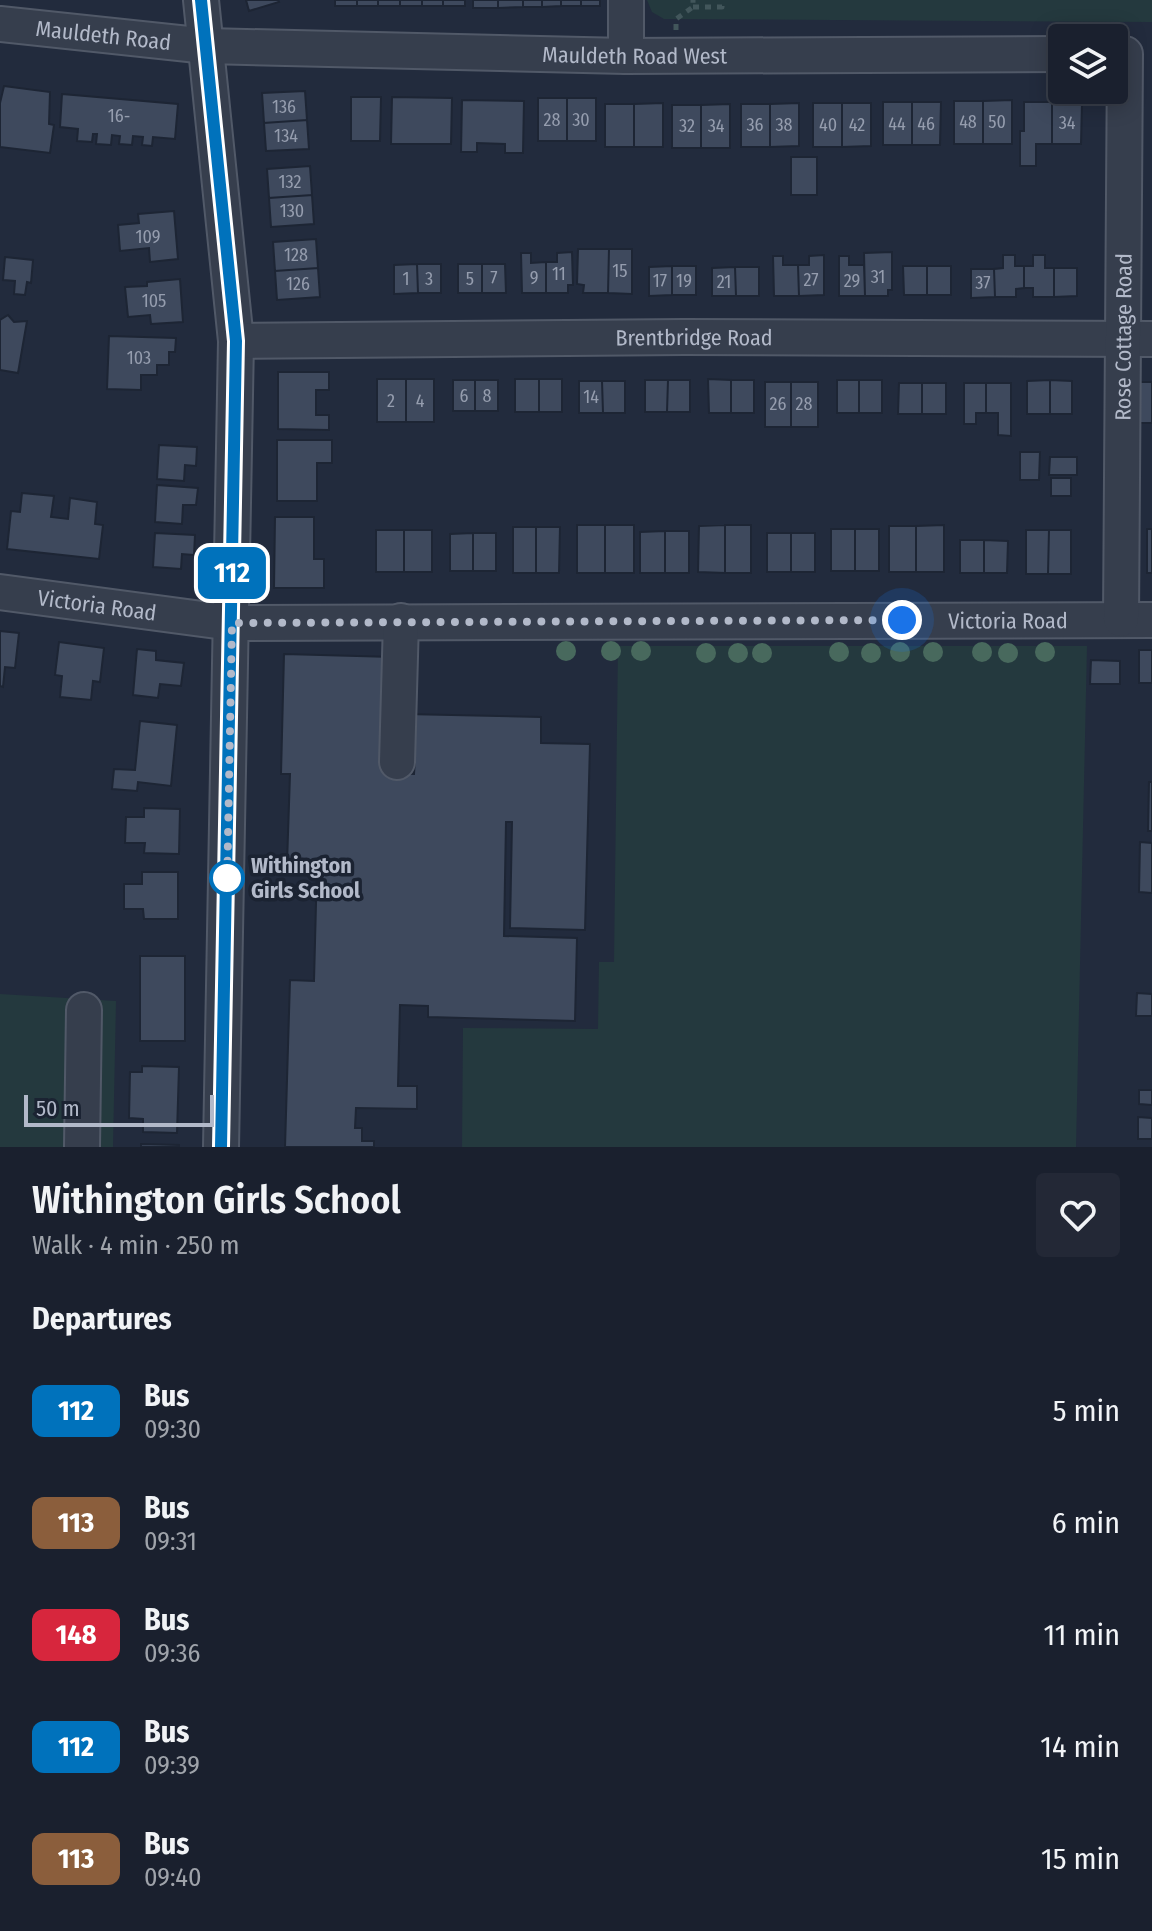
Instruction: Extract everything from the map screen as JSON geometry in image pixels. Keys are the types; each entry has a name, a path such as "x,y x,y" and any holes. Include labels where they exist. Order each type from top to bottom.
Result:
{"street":[{"path":"201,0 236,341 221,1147"},
{"path":"626,0 626,56"},
{"name":"Mauldeth Road","path":"0,24 207,46"},
{"name":"Mauldeth Road West","path":"207,46 626,56 1048,54"},
{"name":"Rose Cottage Road","path":"1130,54 1138,339 1136,619"},
{"name":"Brentbridge Road","path":"236,341 684,337 1138,339"},
{"name":"Victoria Road","path":"0,592 232,623 1136,619"},
{"path":"397,762 401,621"},
{"path":"82,1147 84,1010"}],"path":[{"path":"693,7 722,7 722,0"}],"green space":[{"path":"647,0 1152,0 1152,22 664,19 652,12"},
{"path":"618,646 1087,646 1076,1147 462,1147 463,1028 598,1029 599,962 614,962"},
{"path":"0,994 116,1001 113,1147 0,1147"}],"building":[{"path":"246,0 278,0 279,2 249,11"},
{"path":"335,0 357,0 357,6 335,6"},
{"path":"357,0 378,0 378,6 357,6"},
{"path":"378,0 400,0 400,6 378,6"},
{"path":"400,0 422,0 422,6 400,6"},
{"path":"422,0 443,0 443,6 422,6"},
{"path":"443,0 465,0 465,6 443,6"},
{"path":"473,0 498,0 498,8 473,8"},
{"path":"498,0 523,0 523,7 498,8"},
{"path":"523,0 542,0 542,7 523,7"},
{"path":"542,0 561,0 561,6 542,7"},
{"path":"561,0 581,0 581,6 561,6"},
{"path":"581,0 600,0 600,6 581,6"},
{"path":"4,86 50,92 49,124 54,125 50,153 0,147 0,103"},
{"path":"305,91 307,120 264,123 262,93"},
{"path":"62,94 178,104 175,139 153,137 152,146 142,145 143,137 133,136 132,145 119,144 120,136 112,135 111,145 96,144 97,134 93,134 92,142 77,141 78,129 60,127"},
{"path":"351,97 381,97 380,141 351,141"},
{"path":"392,97 452,98 451,144 391,144"},
{"path":"538,98 567,98 567,141 538,141"},
{"path":"567,98 596,98 596,141 567,141"},
{"path":"462,100 524,101 523,153 505,153 505,144 477,143 477,152 461,152"},
{"path":"1012,100 1012,144 983,144 983,101"},
{"path":"954,101 983,101 983,144 954,144"},
{"path":"883,102 912,102 912,145 883,145"},
{"path":"912,102 941,102 940,145 912,145"},
{"path":"1024,102 1052,104 1052,144 1036,144 1036,166 1020,166 1020,131 1024,131"},
{"path":"663,103 663,147 634,147 634,104"},
{"path":"799,103 799,146 770,147 770,104"},
{"path":"813,103 842,103 842,147 813,147"},
{"path":"842,103 871,103 871,146 842,147"},
{"path":"605,104 634,104 634,147 605,147"},
{"path":"730,104 730,148 701,148 701,105"},
{"path":"741,104 770,104 770,147 741,147"},
{"path":"1052,104 1082,104 1081,144 1052,144"},
{"path":"672,105 701,105 701,148 672,148"},
{"path":"307,120 309,149 266,151 264,123"},
{"path":"791,157 817,157 817,195 791,195"},
{"path":"310,166 312,195 269,198 267,169"},
{"path":"312,195 314,224 271,227 269,198"},
{"path":"174,211 178,259 150,262 149,248 120,251 118,225 139,223 138,214"},
{"path":"316,239 318,268 275,271 273,242"},
{"path":"578,249 609,249 608,293 583,293 584,285 577,284"},
{"path":"609,249 632,249 632,294 608,293"},
{"path":"572,252 573,285 568,285 568,293 546,293 546,262 557,262 557,253"},
{"path":"892,252 892,290 888,290 888,296 865,296 864,253"},
{"path":"521,253 531,253 531,263 546,262 546,293 522,293"},
{"path":"824,255 824,295 799,296 798,265 809,265 809,256"},
{"path":"1003,255 1015,255 1015,266 1024,266 1024,288 1016,289 1016,297 995,297 994,269 1003,268"},
{"path":"1033,255 1045,255 1045,268 1054,268 1054,297 1033,297 1033,288 1024,288 1024,266 1033,266"},
{"path":"773,256 783,256 783,265 798,265 799,296 774,296"},
{"path":"839,256 849,256 849,265 864,265 865,296 839,296"},
{"path":"5,257 33,260 31,283 27,282 25,295 14,294 15,281 3,280"},
{"path":"417,264 441,264 441,293 418,293"},
{"path":"417,264 418,293 394,294 394,265"},
{"path":"458,264 482,264 482,293 458,293"},
{"path":"482,264 505,264 506,293 482,293"},
{"path":"672,266 696,266 696,295 672,295"},
{"path":"672,266 672,295 649,296 649,267"},
{"path":"903,266 927,266 927,295 904,295"},
{"path":"927,266 951,266 951,295 927,295"},
{"path":"735,267 759,267 759,296 736,296"},
{"path":"735,267 736,296 712,296 712,268"},
{"path":"318,268 320,297 277,300 275,271"},
{"path":"1054,268 1077,268 1077,296 1054,297"},
{"path":"971,269 994,269 995,297 971,298"},
{"path":"180,279 183,322 151,324 150,315 128,317 125,287"},
{"path":"8,315 14,322 27,321 18,373 0,370 0,320"},
{"path":"109,336 176,338 175,352 169,352 169,365 157,365 157,375 141,375 141,390 107,389"},
{"path":"278,372 329,372 329,390 316,390 316,415 329,415 329,430 278,429"},
{"path":"377,379 406,379 406,422 377,422"},
{"path":"406,379 434,379 434,422 406,422"},
{"path":"515,379 539,379 539,412 515,412"},
{"path":"539,379 562,379 562,412 539,412"},
{"path":"708,379 731,380 731,413 709,413"},
{"path":"453,380 475,380 475,411 453,411"},
{"path":"475,380 498,380 498,411 475,411"},
{"path":"645,380 668,380 667,412 645,412"},
{"path":"668,380 690,380 690,412 667,412"},
{"path":"731,380 754,380 754,413 731,413"},
{"path":"837,380 859,380 859,413 837,413"},
{"path":"859,380 882,380 882,413 859,413"},
{"path":"1050,380 1050,414 1027,414 1027,381"},
{"path":"1050,380 1072,381 1072,414 1050,414"},
{"path":"579,381 602,381 603,413 579,413"},
{"path":"602,381 625,381 625,413 603,413"},
{"path":"765,382 791,382 791,427 765,427"},
{"path":"791,382 818,382 818,427 791,427"},
{"path":"1135,382 1152,382 1152,423 1135,423"},
{"path":"899,383 922,383 922,414 898,414"},
{"path":"922,383 946,383 946,414 922,414"},
{"path":"964,383 986,383 986,413 976,413 976,424 964,424"},
{"path":"986,383 1011,383 1011,436 998,435 998,413 986,413"},
{"path":"277,440 332,440 332,463 317,463 317,501 277,501"},
{"path":"159,445 197,447 196,466 185,465 184,481 157,479"},
{"path":"1020,452 1040,452 1039,480 1020,480"},
{"path":"1050,457 1077,457 1077,475 1049,475"},
{"path":"1051,478 1071,478 1071,496 1051,496"},
{"path":"157,485 198,488 196,505 183,505 182,524 155,522"},
{"path":"22,493 54,496 51,517 68,519 70,498 97,502 95,524 103,525 99,559 7,549 11,511 20,512"},
{"path":"275,517 314,517 314,559 324,559 324,588 274,588"},
{"path":"577,525 605,525 605,573 577,573"},
{"path":"605,525 634,525 634,573 605,573"},
{"path":"725,525 751,525 751,573 725,573"},
{"path":"725,525 725,573 698,572 699,526"},
{"path":"944,525 944,572 916,572 916,526"},
{"path":"889,526 916,526 916,572 889,572"},
{"path":"513,527 536,527 536,573 513,573"},
{"path":"536,527 560,527 559,573 536,573"},
{"path":"831,529 855,529 855,571 831,571"},
{"path":"855,529 879,529 879,571 855,571"},
{"path":"1147,529 1152,529 1152,573 1147,573"},
{"path":"376,530 404,530 404,572 376,572"},
{"path":"404,530 432,530 432,572 404,572"},
{"path":"1026,530 1049,530 1048,574 1026,574"},
{"path":"1049,530 1071,530 1071,574 1048,574"},
{"path":"665,531 689,531 689,573 665,573"},
{"path":"665,531 665,573 640,573 640,532"},
{"path":"155,533 195,535 194,555 182,554 181,569 153,567"},
{"path":"473,533 496,533 496,571 473,571"},
{"path":"473,533 473,571 450,571 450,534"},
{"path":"767,533 791,533 791,572 767,572"},
{"path":"791,533 815,533 815,572 791,572"},
{"path":"960,540 984,540 984,573 960,573"},
{"path":"984,540 1008,541 1007,573 984,573"},
{"path":"0,631 19,633 15,668 5,667 3,687 0,686"},
{"path":"59,642 104,648 100,682 93,681 91,700 60,697 62,676 55,675"},
{"path":"137,649 156,651 156,660 184,663 181,686 160,684 158,698 133,695"},
{"path":"1139,650 1152,650 1152,683 1139,683"},
{"path":"284,654 393,657 390,773 414,774 415,758 404,757 405,714 541,717 541,743 590,744 585,930 510,928 512,822 506,822 504,936 577,938 575,1021 428,1017 428,1006 400,1005 398,1086 417,1086 417,1109 356,1108 355,1128 362,1128 362,1141 374,1141 374,1147 285,1147 290,980 314,981 317,865 287,864 290,774 281,774"},
{"path":"1091,660 1120,661 1120,684 1090,684"},
{"path":"140,721 177,725 171,786 138,782 137,791 112,789 114,769 135,770"},
{"path":"1149,782 1152,782 1152,831 1148,831"},
{"path":"144,808 180,809 179,854 144,853 145,843 125,843 126,817 144,817"},
{"path":"1140,842 1152,843 1152,893 1139,892"},
{"path":"142,872 178,872 178,919 144,919 143,909 124,909 124,884 142,884"},
{"path":"140,956 185,956 185,1041 140,1041"},
{"path":"1137,993 1152,994 1152,1016 1136,1016"},
{"path":"142,1066 179,1067 177,1133 143,1132 143,1119 129,1118 130,1072 142,1072"},
{"path":"1139,1090 1152,1090 1152,1105 1139,1104"},
{"path":"1138,1117 1152,1118 1152,1139 1138,1139"},
{"path":"141,1144 179,1145 179,1147 141,1147"}],"bus line":[{"name":"112","path":"201,0 236,341 221,1147"}],"place":[{"name":"Withington Girls School","path":"227,878"}],"route":[{"path":"227,878 227,891 232,623 902,620"}]}
